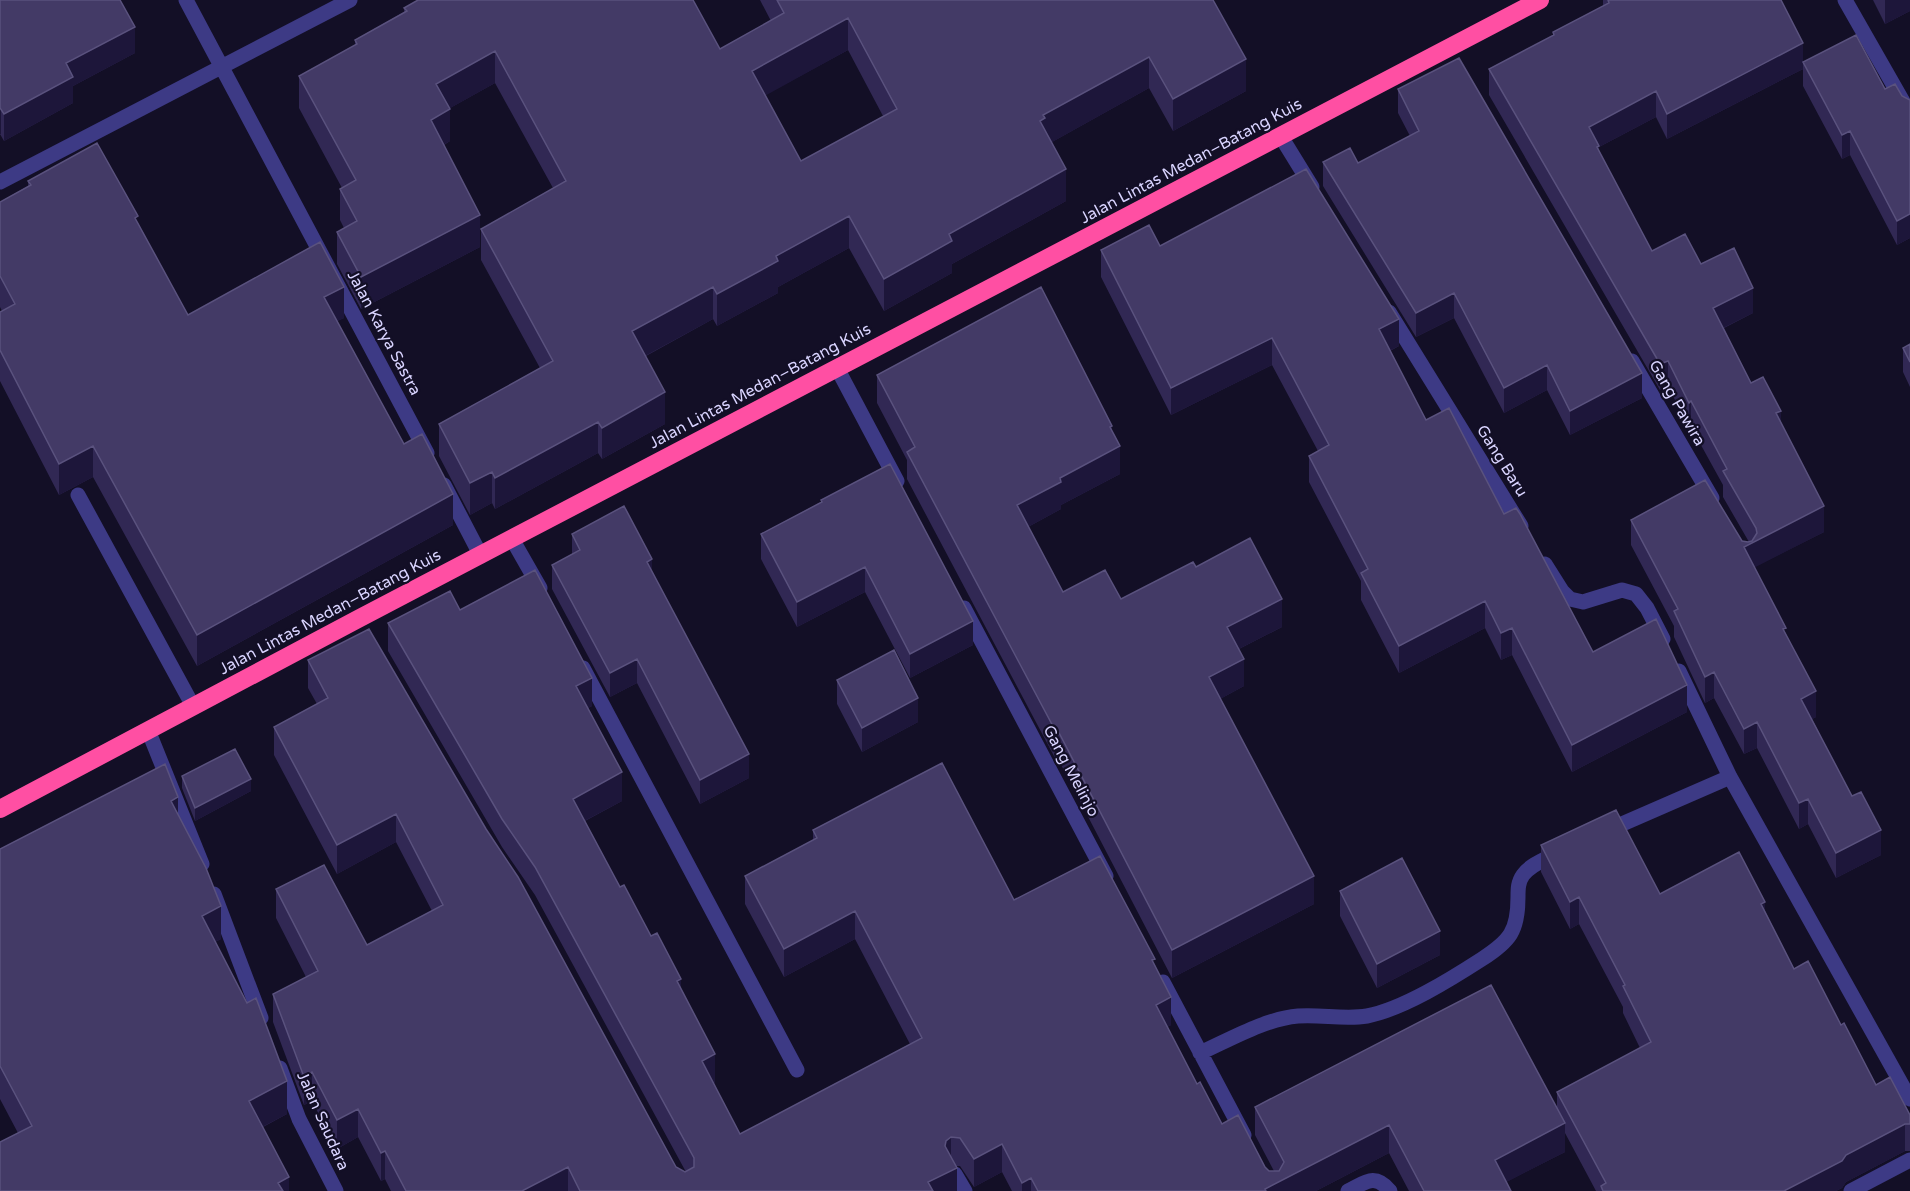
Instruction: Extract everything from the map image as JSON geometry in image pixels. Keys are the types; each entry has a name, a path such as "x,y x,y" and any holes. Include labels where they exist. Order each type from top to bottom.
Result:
{"highway":[{"name":"Jalan Lintas Medan–Batang Kuis","path":"0,809 193,706 361,624 481,555 1280,135 1453,52 1539,0"}],"street":[{"name":"Jalan Karya Sastra","path":"186,0 481,555"},
{"path":"0,182 350,0"},
{"path":"1845,0 1910,114"},
{"path":"1280,135 1318,196"},
{"name":"Gang Baru","path":"1380,298 1562,591 1570,599 1583,602 1622,590 1630,591 1636,594 1647,608 1730,777 1910,1099"},
{"name":"Gang Pawira","path":"1622,344 1717,507"},
{"path":"837,368 904,494"},
{"path":"78,495 193,706"},
{"path":"512,539 546,600"},
{"name":"Gang Melinjo","path":"960,600 1111,884"},
{"path":"574,652 797,1070"},
{"path":"148,730 267,1035"},
{"path":"1590,838 1730,777"},
{"path":"1200,1053 1269,1023 1298,1016 1368,1016 1429,991 1483,958 1511,935 1517,919 1518,887 1524,873 1569,848"},
{"path":"1156,968 1253,1152"},
{"name":"Jalan Saudara","path":"275,1056 299,1119 336,1191"},
{"path":"1851,1191 1910,1160"},
{"path":"955,1174 965,1191"},
{"path":"1348,1191 1370,1180 1381,1182 1390,1191"}],"building":[{"path":"0,0 120,0 135,27 66,63 73,77 4,114 0,108"},
{"path":"418,0 693,0 720,49 784,13 777,0 1213,0 1246,59 1173,99 1149,57 1043,115 1045,118 1040,121 1066,169 949,234 952,241 884,279 849,216 776,256 778,261 717,294 713,287 632,331 665,392 602,428 598,422 495,478 492,472 470,483 439,424 553,361 481,229 566,181 495,51 436,84 450,109 431,120 480,215 361,277 337,232 357,221 340,189 356,180 299,76 357,44 355,40 407,11 404,8","holes":["848,18 897,109 801,161 752,71"]},
{"path":"1608,0 1781,0 1803,43 1667,114 1656,91 1589,127 1599,146 1597,147 1652,251 1685,234 1701,264 1734,248 1753,288 1713,308 1751,383 1763,377 1781,411 1776,413 1824,506 1744,547 1816,691 1801,699 1852,796 1861,792 1881,830 1836,853 1808,799 1799,803 1757,722 1744,729 1714,672 1705,677 1674,611 1678,609 1631,520 1705,480 1742,541 1752,541 1757,533 1756,528 1723,471 1727,469 1668,361 1660,364 1489,69 1554,35 1553,32 1609,3"},
{"path":"1856,35 1885,89 1895,84 1902,96 1910,100 1910,214 1897,221 1850,131 1842,135 1803,62"},
{"path":"1459,58 1642,373 1570,411 1547,365 1504,388 1454,293 1416,313 1323,162 1350,148 1358,163 1419,131 1398,89"},
{"path":"97,143 138,216 135,218 188,315 320,242 344,287 324,297 404,444 422,434 453,494 197,635 93,446 59,464 0,350 0,312 15,304 0,276 0,202 31,185 28,181"},
{"path":"1306,169 1399,319 1379,329 1426,420 1449,408 1504,514 1516,508 1520,514 1593,652 1656,619 1687,685 1572,745 1512,628 1501,633 1485,601 1399,646 1361,573 1368,569 1309,456 1329,445 1272,338 1171,388 1101,250 1149,225 1160,246"},
{"path":"1041,287 1120,446 1060,478 1061,482 1017,505 1063,592 1105,570 1121,599 1193,562 1196,567 1250,538 1282,599 1227,627 1244,659 1209,677 1314,876 1172,950 1057,729 1055,730 907,452 915,447 877,375"},
{"path":"1910,344 1910,362 1903,348"},
{"path":"890,464 973,621 910,654 865,567 797,602 761,534"},
{"path":"624,506 652,559 647,562 749,754 700,780 637,659 610,673 552,565 580,550 572,534"},
{"path":"535,570 592,678 576,686 622,772 573,799 620,887 624,885 651,936 657,933 681,979 677,981 715,1054 702,1061 740,1134 922,1038 855,911 784,949 745,876 817,838 813,830 942,763 1014,900 1100,856 1155,959 1152,960 1171,997 1156,1005 1197,1084 1200,1082 1222,1124 1238,1115 1269,1171 1279,1171 1284,1162 1255,1107 1491,985 1565,1123 1495,1160 1511,1191 1424,1191 1389,1125 1265,1189 1266,1191 1038,1191 1031,1178 1022,1183 1002,1144 974,1159 960,1138 951,1137 946,1141 945,1146 957,1168 928,1182 933,1191 580,1191 568,1167 522,1191 406,1191 385,1151 381,1153 358,1109 337,1120 312,1072 304,1077 273,994 318,971 276,889 324,865 367,945 443,905 396,814 337,845 274,727 328,698 308,660 369,629 486,829 518,877 676,1167 685,1172 694,1167 694,1158 535,867 502,819 388,623 450,591 460,610"},
{"path":"894,650 918,698 862,728 837,680"},
{"path":"235,749 251,779 195,808 182,776"},
{"path":"165,764 178,797 171,801 206,868 221,906 202,916 247,1003 256,998 287,1081 249,1101 289,1177 278,1183 283,1191 0,1191 0,1142 32,1126 0,1066 0,849"},
{"path":"1616,810 1660,894 1739,852 1765,902 1761,904 1794,969 1808,961 1841,1025 1844,1023 1876,1085 1890,1077 1910,1115 1910,1124 1905,1124 1846,1155 1842,1161 1784,1191 1603,1191 1601,1186 1606,1183 1557,1092 1651,1042 1623,986 1625,985 1579,897 1570,902 1541,845"},
{"path":"1402,858 1440,931 1377,964 1340,891"}]}
